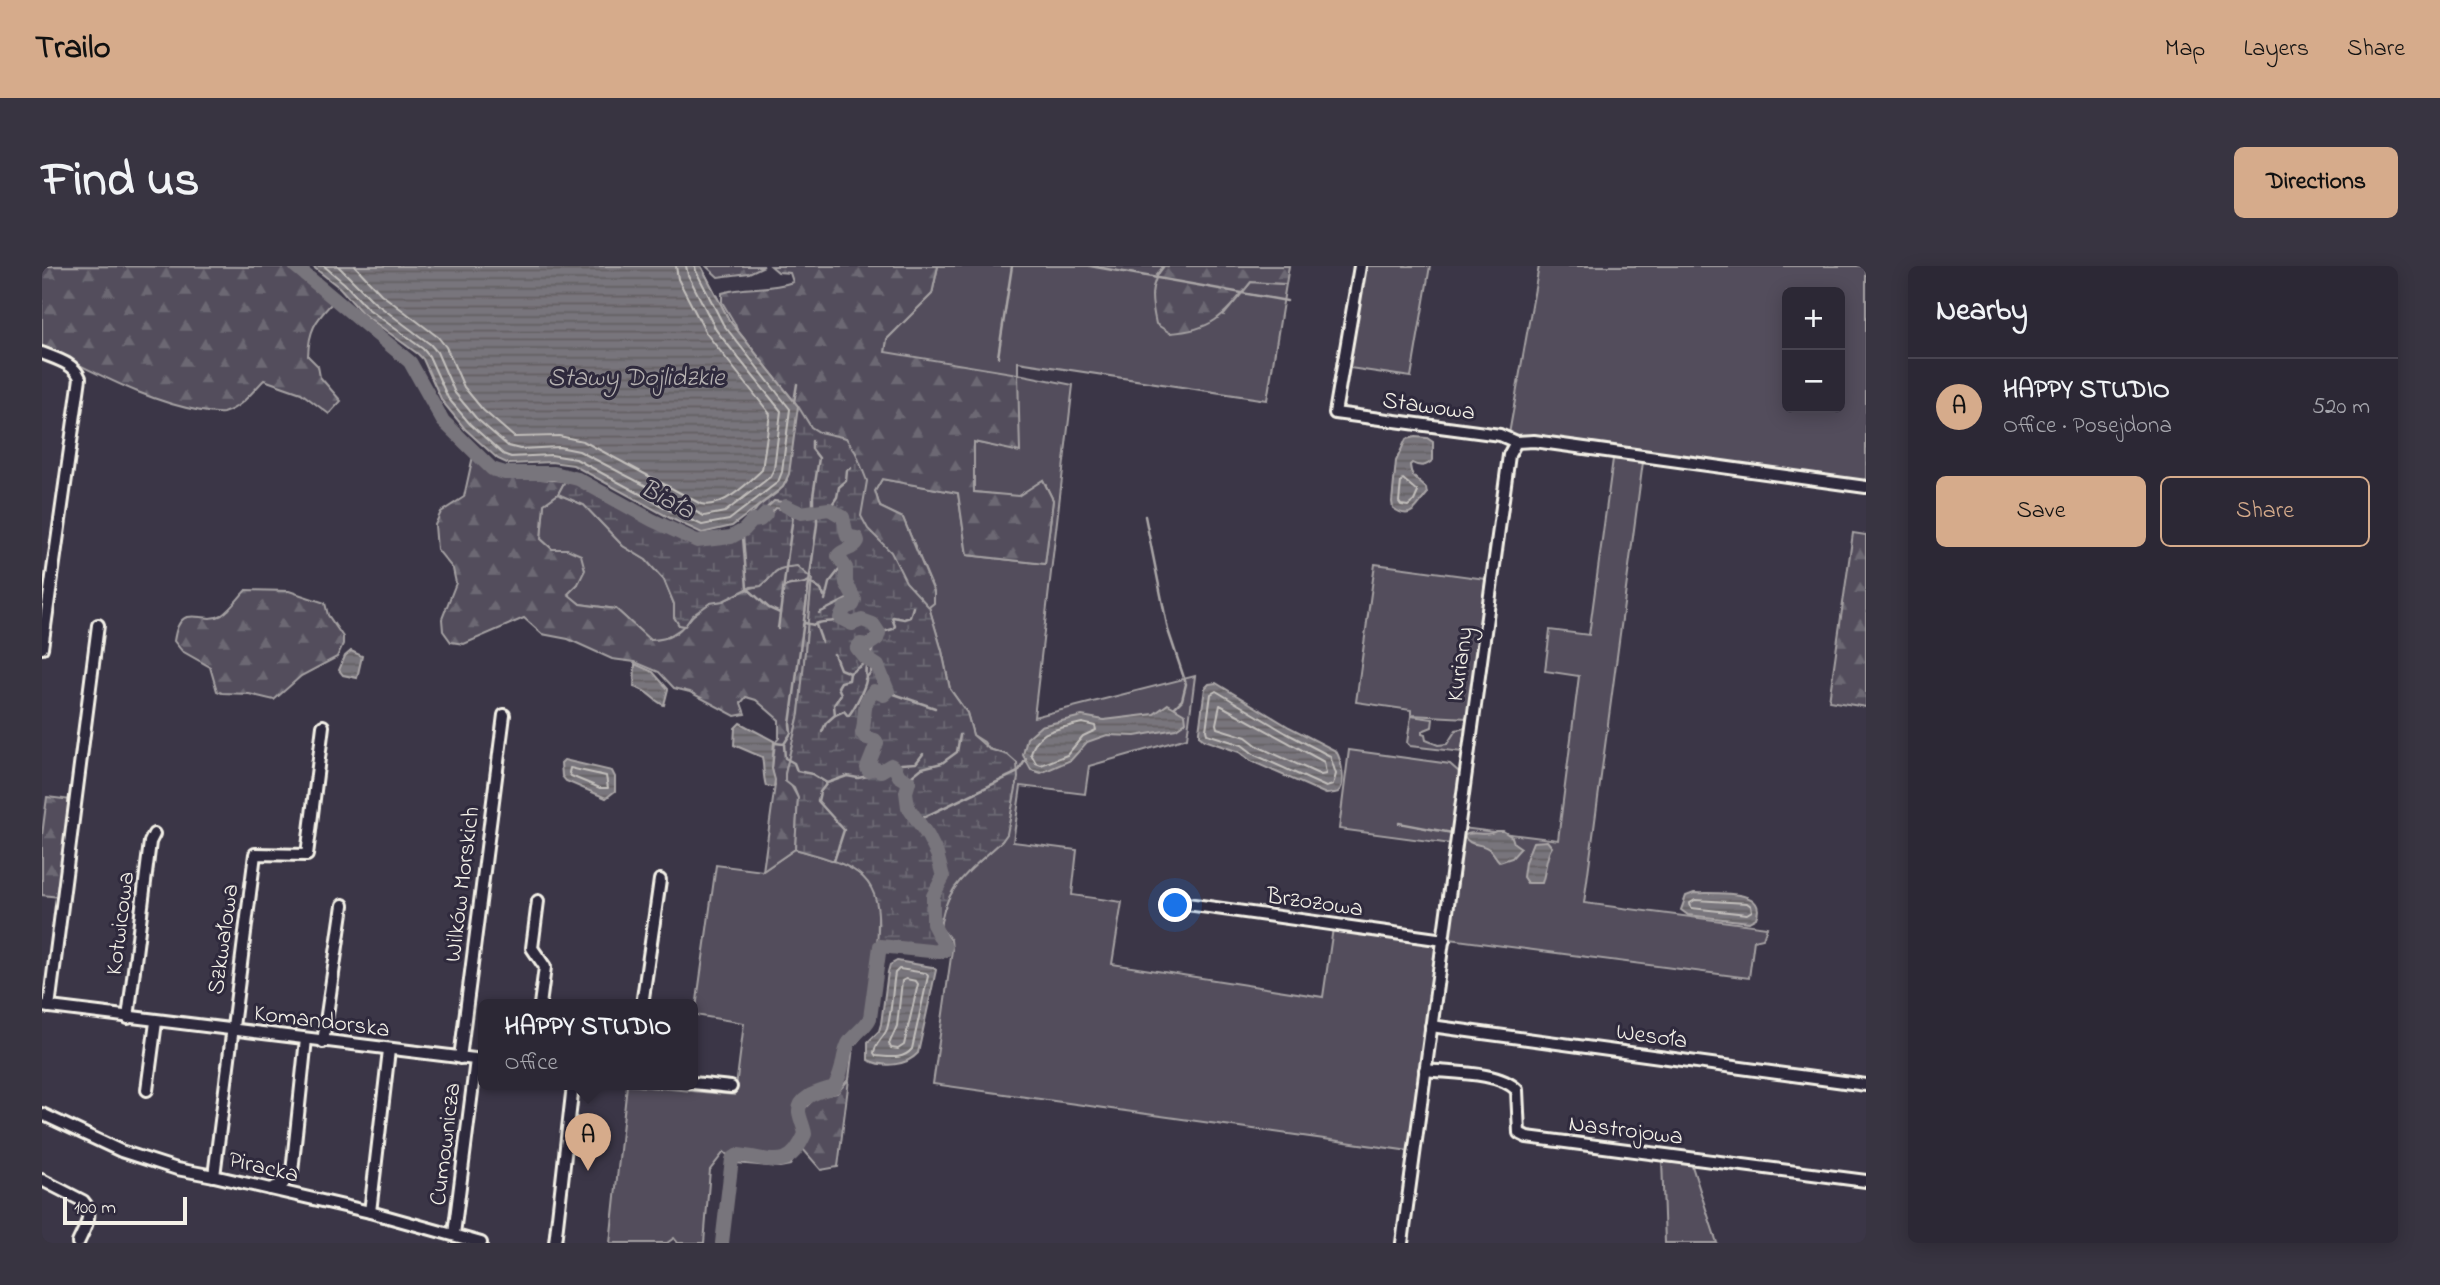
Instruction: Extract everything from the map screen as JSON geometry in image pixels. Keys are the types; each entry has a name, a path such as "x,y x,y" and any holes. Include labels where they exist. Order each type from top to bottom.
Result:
{"street":[{"name":"Stawowa","path":"1360,266 1335,412 1500,435 1516,442"},
{"path":"42,353 72,366 77,370 79,378 42,648"},
{"path":"1516,442 1534,441 1866,487"},
{"name":"Kuriany","path":"1402,1243 1509,455 1516,442"},
{"path":"46,1007 98,625"},
{"name":"Wilków Morskich","path":"460,1058 504,715"},
{"name":"Szkwałowa","path":"214,1176 255,854 307,855 323,726"},
{"name":"Kotwicowa","path":"128,1018 150,842 154,834"},
{"path":"643,999 660,880"},
{"path":"538,901 532,948 545,967 541,999"},
{"name":"Brzozowa","path":"1180,903 1444,940"},
{"path":"323,1042 343,905"},
{"name":"Komandorska","path":"46,1007 478,1060"},
{"path":"146,1090 156,1022"},
{"name":"Wesoła","path":"1432,1027 1866,1085"},
{"path":"270,1189 283,1184 292,1172 306,1040"},
{"path":"370,1212 389,1050"},
{"name":"Nastrojowa","path":"1425,1070 1496,1078 1513,1086 1517,1090 1519,1133 1527,1137 1866,1181"},
{"name":"Cumownicza","path":"454,1234 478,1073"},
{"path":"698,1084 731,1087"},
{"path":"555,1243 572,1090"},
{"name":"Piracka","path":"42,1114 121,1151 177,1169 370,1212 481,1243"},
{"path":"42,1180 87,1205 89,1218 78,1243"}],"green space":[{"path":"42,266 292,267 332,303 314,326 308,356 318,366 320,377 341,401 329,414 301,393 264,380 235,408 215,413 159,400 120,384 42,347"},
{"path":"701,266 729,320 798,406 811,427 819,432 846,438 856,453 867,481 861,516 868,529 891,552 906,582 929,607 950,689 967,713 973,735 989,749 1008,755 1017,763 1018,778 1007,834 968,872 952,892 941,919 939,936 944,942 944,951 880,946 877,943 876,901 862,876 849,867 795,849 798,798 794,788 785,781 785,774 799,714 812,579 797,566 782,569 761,586 751,587 723,601 710,603 692,616 685,626 679,625 674,617 674,604 664,580 646,560 623,546 584,505 558,494 565,481 590,483 686,534 709,538 725,536 739,530 758,507 784,485 787,480"},
{"path":"706,266 764,266 749,273 718,277"},
{"path":"771,266 938,266 932,294 887,339 885,352 1018,374 1020,452 974,442 974,492 1018,496 1043,480 1053,500 1045,564 967,555 958,493 882,479 875,491 880,507 903,518 934,592 934,603 929,607 920,607 867,538 834,455 743,349 735,324 722,302 722,293 793,282 790,273 778,272"},
{"path":"938,266 1164,266 1156,275 1224,315 1251,282 1286,284 1267,400 1018,362 1018,374 1073,385 1034,717 1195,676 1187,738 1089,766 1085,794 1021,786 1013,842 1077,850 1072,895 1122,902 1112,964 1323,997 1333,928 1438,942 1410,1151 933,1084 952,950 951,940 940,927 942,913 947,900 962,878 1002,841 1007,832 1011,810 1008,755 989,749 973,735 967,713 950,689 929,607 934,602 934,591 903,518 880,507 875,491 882,479 958,493 967,555 1045,564 1053,500 1043,480 1018,497 974,492 974,442 1020,451 885,352 887,339 932,294"},
{"path":"1164,266 1289,266 1286,284 1251,282 1217,319 1197,328 1170,333 1156,324 1152,301 1155,280"},
{"path":"1355,266 1430,266 1411,377 1336,366"},
{"path":"1539,266 1866,266 1866,482 1509,434"},
{"path":"473,456 492,475 565,481 558,494 544,504 541,539 552,549 567,549 581,555 585,570 578,584 568,594 580,604 616,609 650,640 671,636 709,603 725,600 761,586 782,568 797,565 812,579 799,714 785,774 798,798 795,849 763,871 775,785 772,769 775,743 779,738 779,720 756,700 746,697 741,703 745,714 735,716 690,692 674,688 659,672 635,662 612,659 568,639 542,634 524,618 464,644 451,642 443,631 442,619 456,583 453,569 437,549 435,525 441,512 464,497"},
{"path":"1613,459 1643,462 1584,903 1767,927 1763,938 1754,940 1749,978 1449,939 1463,828 1558,840 1579,676 1545,671 1550,630 1589,635"},
{"path":"558,494 584,505 623,546 646,560 664,580 674,604 674,617 679,625 685,626 663,640 649,640 616,609 580,604 567,594 578,584 567,549 552,549 541,539 544,504"},
{"path":"1853,533 1866,535 1866,707 1829,701"},
{"path":"1375,564 1486,579 1467,718 1411,715 1411,710 1356,702"},
{"path":"246,590 289,591 325,603 328,615 343,637 337,657 301,676 274,700 217,691 210,667 182,651 174,641 181,621 193,616 214,618 222,615"},
{"path":"1411,716 1433,719 1432,727 1422,731 1422,734 1426,740 1438,745 1447,744 1456,730 1465,728 1462,752 1410,746 1407,743"},
{"path":"1349,750 1450,764 1460,773 1451,844 1339,829"},
{"path":"47,797 72,800 59,897 42,895 42,835"},
{"path":"795,849 848,866 868,882 875,894 878,908 878,935 882,950 873,1023 853,1047 849,1079 837,1093 816,1097 810,1134 790,1165 780,1167 736,1163 724,1152 710,1170 704,1243 678,1243 674,1238 667,1243 610,1243 626,1090 681,1090 735,1095 744,1023 698,1015 697,999 716,865 763,871"},
{"path":"849,1079 838,1167 821,1170 802,1148 810,1134 803,1110 816,1097 837,1093"},
{"path":"1662,1159 1691,1163 1717,1243 1665,1243"}],"water":[{"name":"Stawy Dojlidzkie","path":"312,266 701,266 729,320 798,406 789,474 783,487 732,526 702,533 573,465 551,462 509,464 498,459 465,429 442,401 423,359 362,313 340,288"},
{"path":"1427,438 1433,442 1433,460 1423,466 1412,463 1410,465 1413,476 1426,488 1427,494 1413,511 1399,512 1393,508 1392,502 1396,461 1406,439"},
{"path":"774,501 789,504 801,513 776,508 762,523 749,520 750,514 758,516"},
{"path":"351,651 362,656 357,678 343,675 339,670 345,656"},
{"path":"635,664 653,672 668,689 664,705 634,687"},
{"path":"1216,683 1289,727 1336,751 1343,778 1341,789 1326,794 1199,736 1205,688"},
{"path":"1168,704 1185,714 1186,722 1176,729 1135,736 1107,735 1087,742 1071,760 1041,773 1031,770 1023,755 1027,738 1041,726 1082,716 1104,720 1154,714"},
{"path":"740,723 774,741 774,787 766,786 762,757 734,745 735,728"},
{"path":"564,760 612,771 615,791 606,798 566,781 562,776 561,763"},
{"path":"1503,831 1512,837 1514,843 1521,848 1512,858 1500,862 1489,849 1469,842 1464,836 1471,833 1487,834"},
{"path":"1547,841 1552,847 1542,883 1527,883 1523,877 1525,862 1533,842"},
{"path":"1694,893 1725,893 1747,897 1758,908 1756,918 1749,922 1688,915 1681,910 1686,896"},
{"path":"897,961 936,970 918,1053 901,1063 881,1064 868,1060 868,1042 879,1031 888,972 890,965"}],"waterway":[{"name":"Biała","path":"295,266 410,362 443,421 492,469 505,473 554,473 578,479 652,520 697,541 731,537 766,514"},
{"path":"998,357 1012,266"},
{"path":"1090,266 1287,301"},
{"path":"794,402 797,384"},
{"path":"812,441 812,449 819,458 813,496 813,512 817,524 790,724 791,733 784,744 785,758 794,763 797,771 812,774 827,783 847,776 868,776 869,770"},
{"path":"829,509 837,497 839,487 846,481 847,470 851,468"},
{"name":"Biała","path":"722,1243 732,1159 738,1155 770,1160 785,1159 799,1146 805,1134 799,1112 802,1101 834,1087 848,1044 870,1018 880,946 940,952 944,951 945,947 933,924 933,896 943,877 937,854 908,807 906,792 909,782 899,776 891,765 881,771 867,768 877,743 862,733 865,706 874,691 884,695 888,691 878,666 864,657 857,648 860,644 868,645 877,639 879,633 873,624 862,620 852,624 840,618 845,608 853,605 855,600 846,583 846,568 838,556 856,544 857,538 847,536 843,517 829,509 801,513 786,506"},
{"path":"778,629 794,508"},
{"path":"1145,516 1168,630 1186,684 1182,700 1175,707"},
{"path":"741,533 747,588 769,608 780,613"},
{"path":"825,600 829,583 843,565"},
{"path":"783,588 809,581"},
{"path":"809,582 821,590 824,596"},
{"path":"819,613 853,596"},
{"path":"879,633 893,629 893,617 910,617 913,607"},
{"path":"803,625 835,621 840,617"},
{"path":"816,625 822,642"},
{"path":"822,732 826,723 835,715 834,705 841,694 838,687 841,682 849,680 850,673 869,660 875,640"},
{"path":"834,654 840,669 850,673"},
{"path":"835,715 844,711 848,716 853,709 865,684 867,663"},
{"path":"865,679 871,672 872,663"},
{"path":"886,687 892,688 894,694 935,708"},
{"path":"907,780 922,768 942,763 957,752 960,735"},
{"path":"775,743 784,744"},
{"path":"895,768 901,764 916,763 923,754"},
{"path":"918,820 1018,772 1026,759"},
{"path":"827,783 820,792 818,801 844,830 834,861"},
{"path":"1399,823 1452,833"}],"place":[{"name":"HAPPY STUDIO","path":"588,1171"}]}
